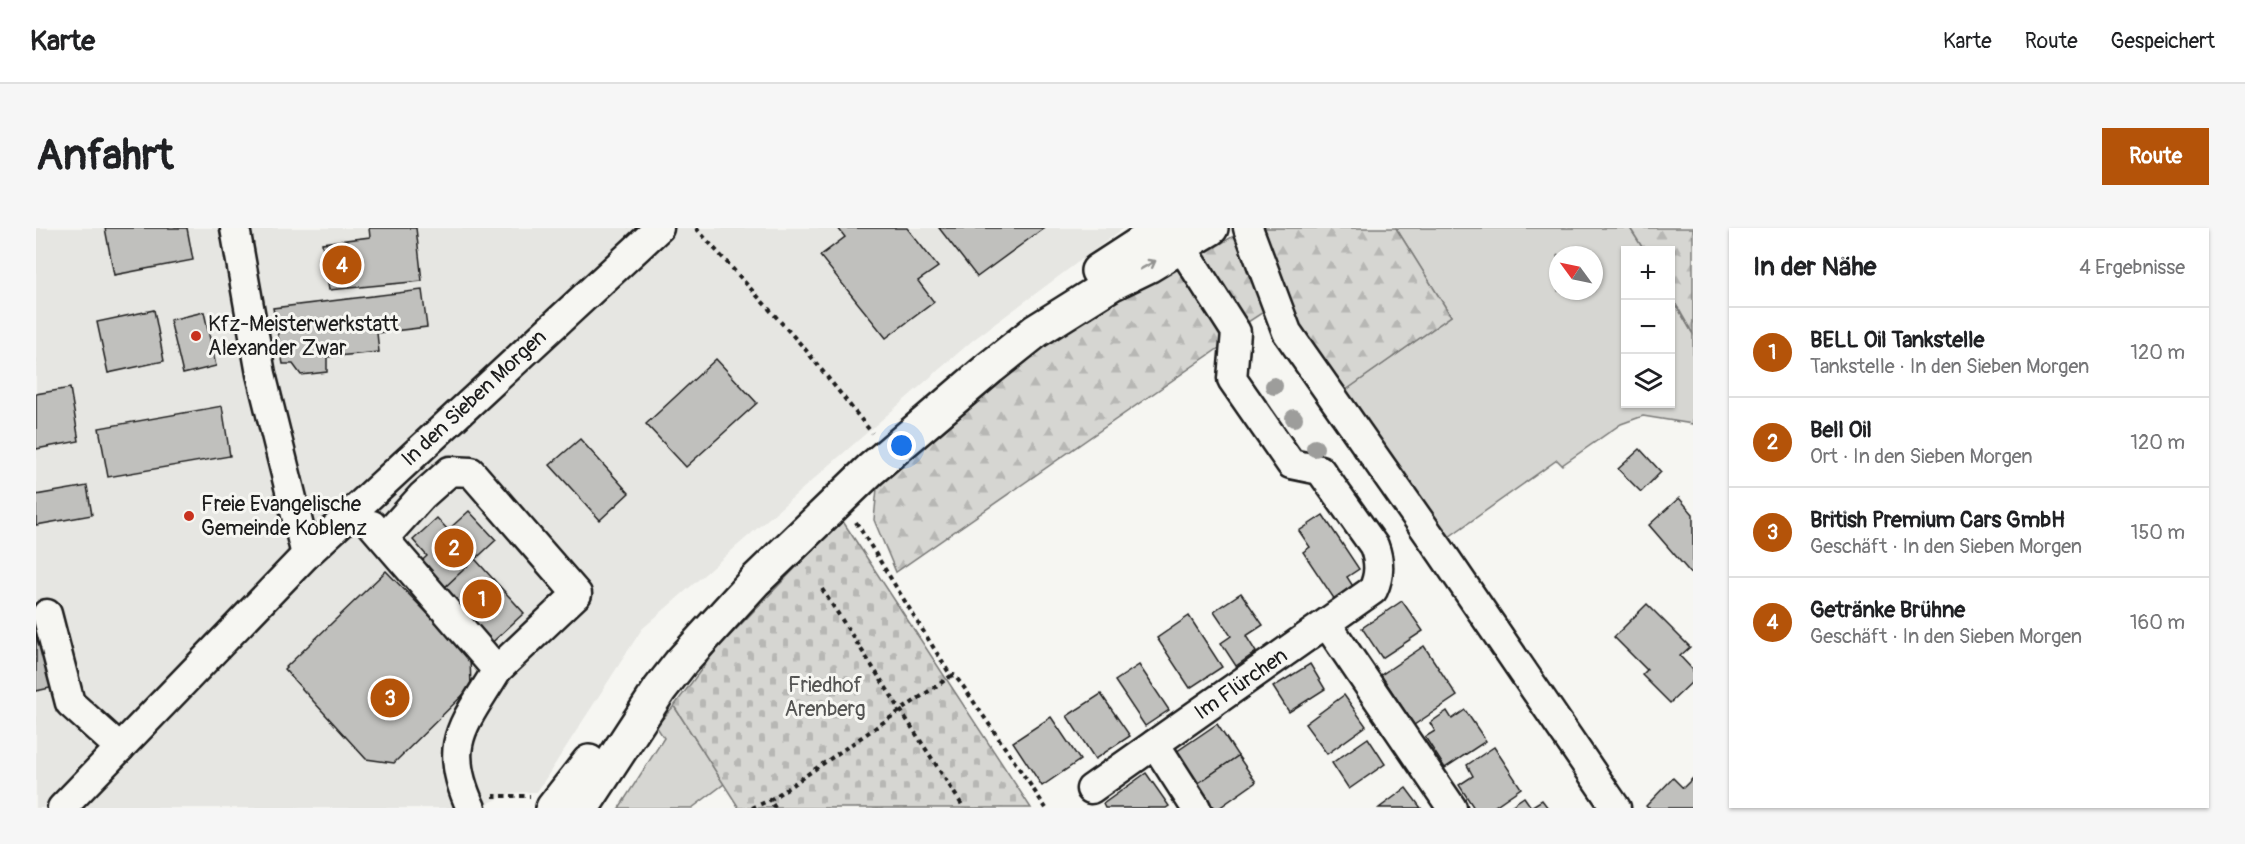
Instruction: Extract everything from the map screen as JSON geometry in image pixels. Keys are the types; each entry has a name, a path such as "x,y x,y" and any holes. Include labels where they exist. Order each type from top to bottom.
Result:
{"main road":[{"path":"553,808 692,626 876,438 978,355 1171,234 1211,228"},
{"path":"582,808 660,689 682,661 748,588 841,498 950,402 1036,331 1111,284 1148,266 1171,234"}],"street":[{"path":"235,228 261,374 306,555"},
{"path":"1248,228 1287,332 1442,553 1616,808"},
{"name":"In den Sieben Morgen","path":"62,808 306,555 647,233"},
{"name":"Im Flürchen","path":"1091,789 1327,624 1373,590 1378,578 1379,559 1374,546 1320,470 1291,464 1232,379 1236,332 1171,234"},
{"path":"384,538 422,496 450,471 471,472 577,594 497,670 463,727 456,758 461,786 471,808"},
{"path":"357,508 497,670"},
{"path":"47,615 70,703 120,748"},
{"path":"1327,624 1452,808"},
{"path":"1155,744 1196,808"}],"path":[{"path":"696,228 805,350 876,438"},
{"path":"841,498 951,676 954,675 963,686 1046,808"},
{"path":"822,589 963,808"},
{"path":"752,808 770,800 951,676"},
{"path":"770,800 775,808"}],"shaded area":[{"path":"36,228 1124,228 973,340 642,629 537,792 511,793 478,808 36,808"}],"green space":[{"path":"1258,228 1396,228 1451,316 1339,395 1296,326"},
{"path":"1396,228 1630,228 1641,246 1621,246 1621,408 1675,408 1675,303 1693,334 1693,424 1643,416 1621,424 1562,465 1557,460 1446,539 1339,395 1451,316"},
{"path":"1630,228 1693,228 1693,334 1675,303 1675,246 1641,246"},
{"path":"1235,235 1268,309 1242,326 1202,255"},
{"path":"1173,263 1226,343 896,572 874,520 877,488 1054,337"},
{"name":"Friedhof Arenberg","path":"842,520 1031,808 739,808 674,706 716,650"},
{"path":"674,706 724,784 692,808 619,808 664,738 656,726"}],"building":[{"path":"105,228 187,228 193,260 114,275"},
{"path":"369,228 416,228 422,281 329,290 322,243 370,237"},
{"path":"838,228 907,228 938,267 918,281 934,302 886,338 820,256 845,237"},
{"path":"939,228 1044,228 977,277"},
{"path":"422,290 427,327 377,333 379,352 327,357 327,372 301,375 293,364 283,364 273,308"},
{"path":"154,310 164,361 108,373 97,322"},
{"path":"204,312 216,366 183,374 170,320"},
{"path":"716,359 757,403 686,467 646,424"},
{"path":"70,388 79,441 36,449 36,394"},
{"path":"222,406 230,456 108,477 99,428"},
{"path":"580,439 629,493 600,520 550,465"},
{"path":"1640,449 1661,472 1641,492 1618,469"},
{"path":"87,486 92,515 36,525 36,495"},
{"path":"1679,498 1693,514 1693,576 1649,525"},
{"path":"469,511 496,540 436,596 412,570 427,556 413,540 437,518 448,530"},
{"path":"1323,515 1359,569 1347,577 1358,594 1339,606 1303,552 1310,547 1299,531"},
{"path":"475,559 524,613 484,650 458,622 468,613 444,588"},
{"path":"386,571 470,657 471,687 394,763 366,759 284,669"},
{"path":"1241,593 1263,625 1246,636 1256,652 1236,666 1221,643 1231,636 1214,611"},
{"path":"1402,601 1423,631 1382,658 1362,628"},
{"path":"39,603 59,686 36,691 36,604"},
{"path":"1647,604 1690,647 1680,656 1693,670 1693,681 1670,703 1642,675 1647,670 1614,637"},
{"path":"1189,616 1222,667 1190,688 1157,638"},
{"path":"1424,646 1457,696 1414,725 1381,675"},
{"path":"1310,664 1325,689 1289,712 1273,687"},
{"path":"1139,665 1169,710 1145,726 1115,681"},
{"path":"1101,694 1130,736 1095,759 1067,716"},
{"path":"1344,695 1366,726 1327,754 1305,724"},
{"path":"1465,710 1486,741 1445,768 1425,737 1435,731 1430,723 1447,711 1452,719"},
{"path":"1051,717 1080,760 1042,786 1013,742"},
{"path":"1217,724 1238,756 1197,784 1176,752"},
{"path":"1368,738 1385,764 1349,789 1332,763"},
{"path":"1494,747 1521,788 1492,808 1474,808 1459,785 1473,776 1467,765"},
{"path":"1238,756 1256,782 1219,808 1214,808 1197,784"},
{"path":"1146,773 1169,806 1166,808 1105,808 1103,804"},
{"path":"1673,778 1683,788 1693,778 1693,808 1648,808 1646,806"},
{"path":"1406,788 1421,808 1379,808"},
{"path":"1524,797 1531,807 1542,800 1548,808 1508,808"}],"place":[{"name":"Getränke Brühne","path":"342,265"},
{"name":"Kfz-Meisterwerkstatt Alexander Zwar","path":"196,336"},
{"name":"Freie Evangelische Gemeinde Koblenz","path":"189,516"},
{"name":"Bell Oil","path":"454,548"},
{"name":"BELL Oil Tankstelle","path":"482,599"},
{"name":"British Premium Cars GmbH","path":"390,698"}]}
